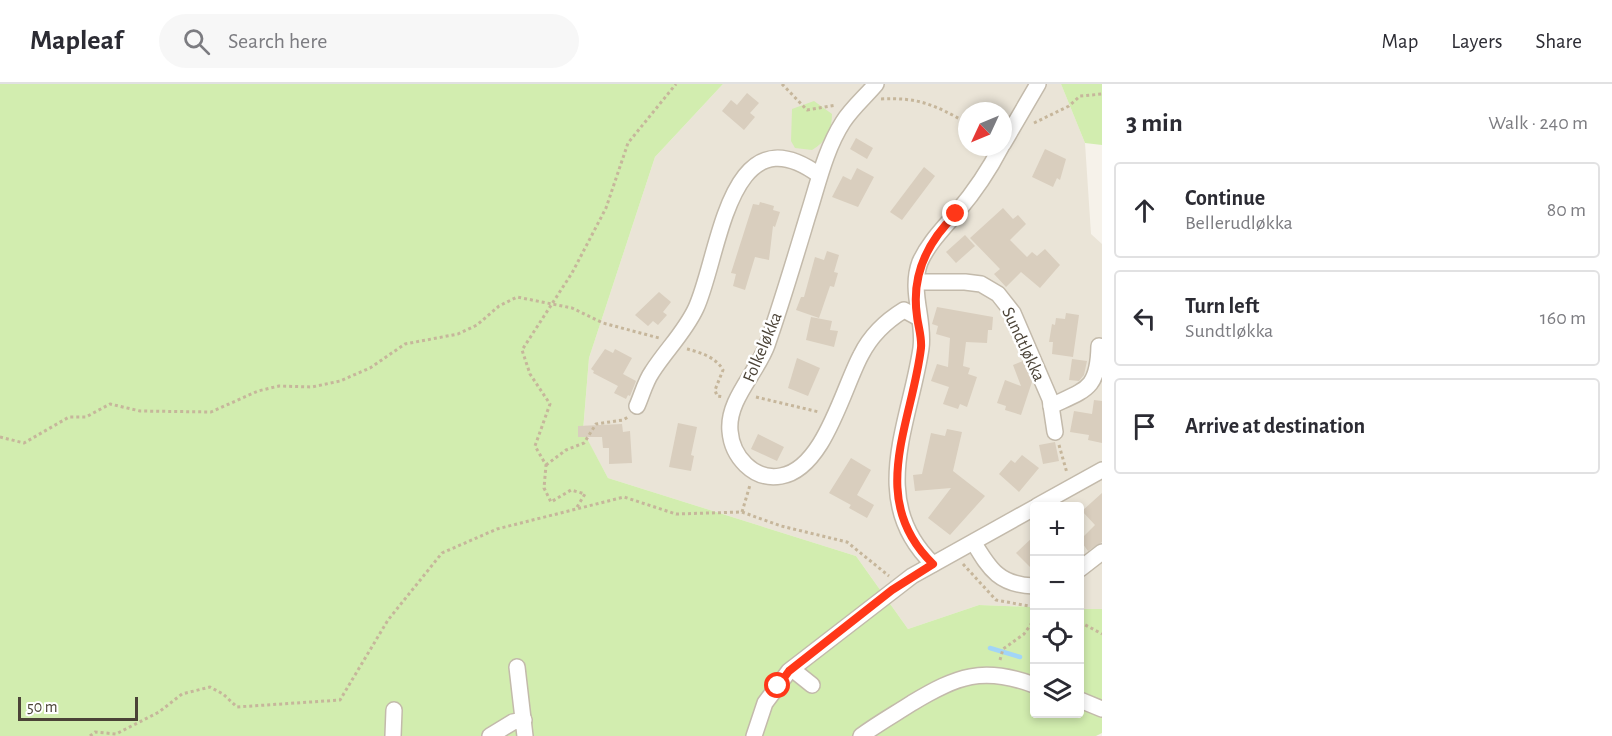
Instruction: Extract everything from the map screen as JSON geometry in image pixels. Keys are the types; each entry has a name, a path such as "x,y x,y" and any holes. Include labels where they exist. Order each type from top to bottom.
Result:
{"street":[{"path":"1012,129 1038,84"},
{"name":"Folkeløkka","path":"755,471 747,467 734,452 729,430 732,409 766,346 819,175 843,122 875,85"},
{"path":"933,564 916,544 904,521 896,486 896,464 921,347 917,317 917,282 920,264 939,230 976,188 996,156"},
{"path":"637,406 652,372 690,320 704,291 728,210 742,177 752,166 775,158 791,159 819,175"},
{"name":"Sundtløkka","path":"917,282 981,284 998,294 1013,313 1051,406 1055,432"},
{"path":"755,471 763,475 781,476 796,470 816,449 836,412 861,354 879,328 904,310 917,317"},
{"path":"1051,406 1088,388 1098,372 1099,346"},
{"path":"1045,502 1102,470"},
{"path":"754,736 765,703 792,669 912,576 1030,510"},
{"path":"974,543 991,571 997,576 1020,586 1030,586"},
{"path":"1084,566 1102,552"},
{"path":"517,667 525,736"},
{"path":"792,669 812,685"},
{"path":"861,736 953,680 986,674 1003,675 1030,683"},
{"path":"1084,702 1102,709"},
{"path":"393,736 394,710"},
{"path":"490,736 513,722 524,720"}],"path":[{"path":"546,465 535,446 550,404 530,375 522,350 554,304 606,208 628,143 676,84"},
{"path":"1012,138 1069,106 1074,99 1102,94"},
{"path":"0,437 9,442 24,443 69,417 86,417 110,404 140,411 212,412 258,391 279,386 312,387 340,381 370,368 405,344 458,334 477,325 510,299 517,297 572,308 603,323 639,333"},
{"path":"672,347 701,353 721,366 723,370 715,390 717,396 730,396 736,392 814,412 836,412"},
{"path":"576,509 585,494 571,490 551,502 544,488 543,478 546,465 566,450 584,443 596,424 623,420 637,406"},
{"path":"1055,432 1072,486"},
{"path":"742,512 755,471"},
{"path":"90,736 95,732 116,734 159,712 182,694 210,687 223,694 237,707 340,700 388,620 442,553 498,529 624,497 676,514 742,512 781,526 847,542 893,579 912,576"},
{"path":"1084,624 1102,634"},
{"path":"1003,675 1000,655 1003,649 1024,634 1030,626"}],"shaded area":[{"path":"723,84 1061,84 1085,143 1091,234 1102,244 1102,609 1084,609 1084,502 1030,502 1030,607 979,605 908,629 856,556 608,478 583,432 589,358 655,157"}],"green space":[{"path":"0,84 723,84 655,157 589,358 583,431 608,478 856,556 908,629 979,605 1030,607 1030,718 1084,718 1084,609 1102,609 1102,733 1096,736 0,736"},
{"path":"1061,84 1102,84 1102,145 1085,143"},
{"path":"814,101 832,114 829,130 821,143 812,150 795,148 791,141 792,109"}],"building":[{"path":"747,93 759,103 750,113 755,117 744,130 722,111 731,100 737,105"},
{"path":"856,138 873,148 867,159 850,149"},
{"path":"1045,149 1066,159 1060,180 1057,178 1053,187 1032,177"},
{"path":"924,167 935,176 902,220 890,212"},
{"path":"857,168 874,177 858,207 832,197 843,176 851,180"},
{"path":"760,202 774,206 773,210 780,212 775,227 773,226 769,260 755,257 745,290 733,286 736,274 731,273 753,204 759,205"},
{"path":"1003,208 1013,219 1018,215 1026,224 1010,240 1027,257 1032,252 1037,256 1045,249 1060,265 1040,288 1021,272 1006,287 994,274 1000,269 970,238"},
{"path":"965,235 975,246 956,263 946,252"},
{"path":"827,251 839,255 834,272 838,273 834,287 830,286 819,318 796,310 801,297 804,297 815,257 824,260"},
{"path":"659,292 671,302 663,312 667,315 658,325 653,321 648,326 635,315"},
{"path":"937,307 993,317 992,330 988,330 987,343 966,342 963,366 970,368 968,374 977,377 967,407 960,404 958,409 943,404 949,387 931,381 937,364 948,367 950,338 936,334 938,326 932,324"},
{"path":"1066,313 1079,315 1073,357 1052,354 1053,342 1049,342 1052,324 1055,325 1056,318 1065,319"},
{"path":"811,317 832,321 830,330 838,331 834,347 806,340"},
{"path":"605,349 613,353 615,349 632,358 623,374 636,381 630,396 628,395 626,399 614,393 618,386 593,373 591,369"},
{"path":"797,358 820,368 808,396 788,388"},
{"path":"1072,359 1087,361 1084,375 1079,381 1069,380"},
{"path":"1023,361 1032,382 1021,415 1005,410 1006,406 997,403 1005,380 1021,386 1013,365"},
{"path":"1094,400 1102,401 1102,443 1088,440 1089,435 1070,432 1074,411 1092,414"},
{"path":"678,423 697,427 691,455 694,456 691,471 669,467"},
{"path":"622,424 623,432 630,431 632,463 609,464 609,448 603,448 602,437 578,437 578,426"},
{"path":"947,429 962,432 953,471 985,496 950,535 928,518 951,488 915,491 913,475 922,474 931,433 945,436"},
{"path":"758,434 784,447 777,461 751,449"},
{"path":"1055,442 1059,461 1043,464 1039,445"},
{"path":"1022,455 1039,468 1019,492 999,474 1011,460 1015,463"},
{"path":"851,458 871,470 857,495 874,505 867,518 849,508 851,505 829,493"},
{"path":"1102,493 1102,542 1088,551 1084,546 1084,536 1095,525 1084,513 1084,509"},
{"path":"1030,540 1030,567 1016,553"}],"waterway":[{"path":"990,648 1020,657"}],"route":[{"path":"778,686 789,671 892,590 933,564 916,544 904,521 896,486 896,464 921,347 916,296 920,264 939,230 956,214"}]}
